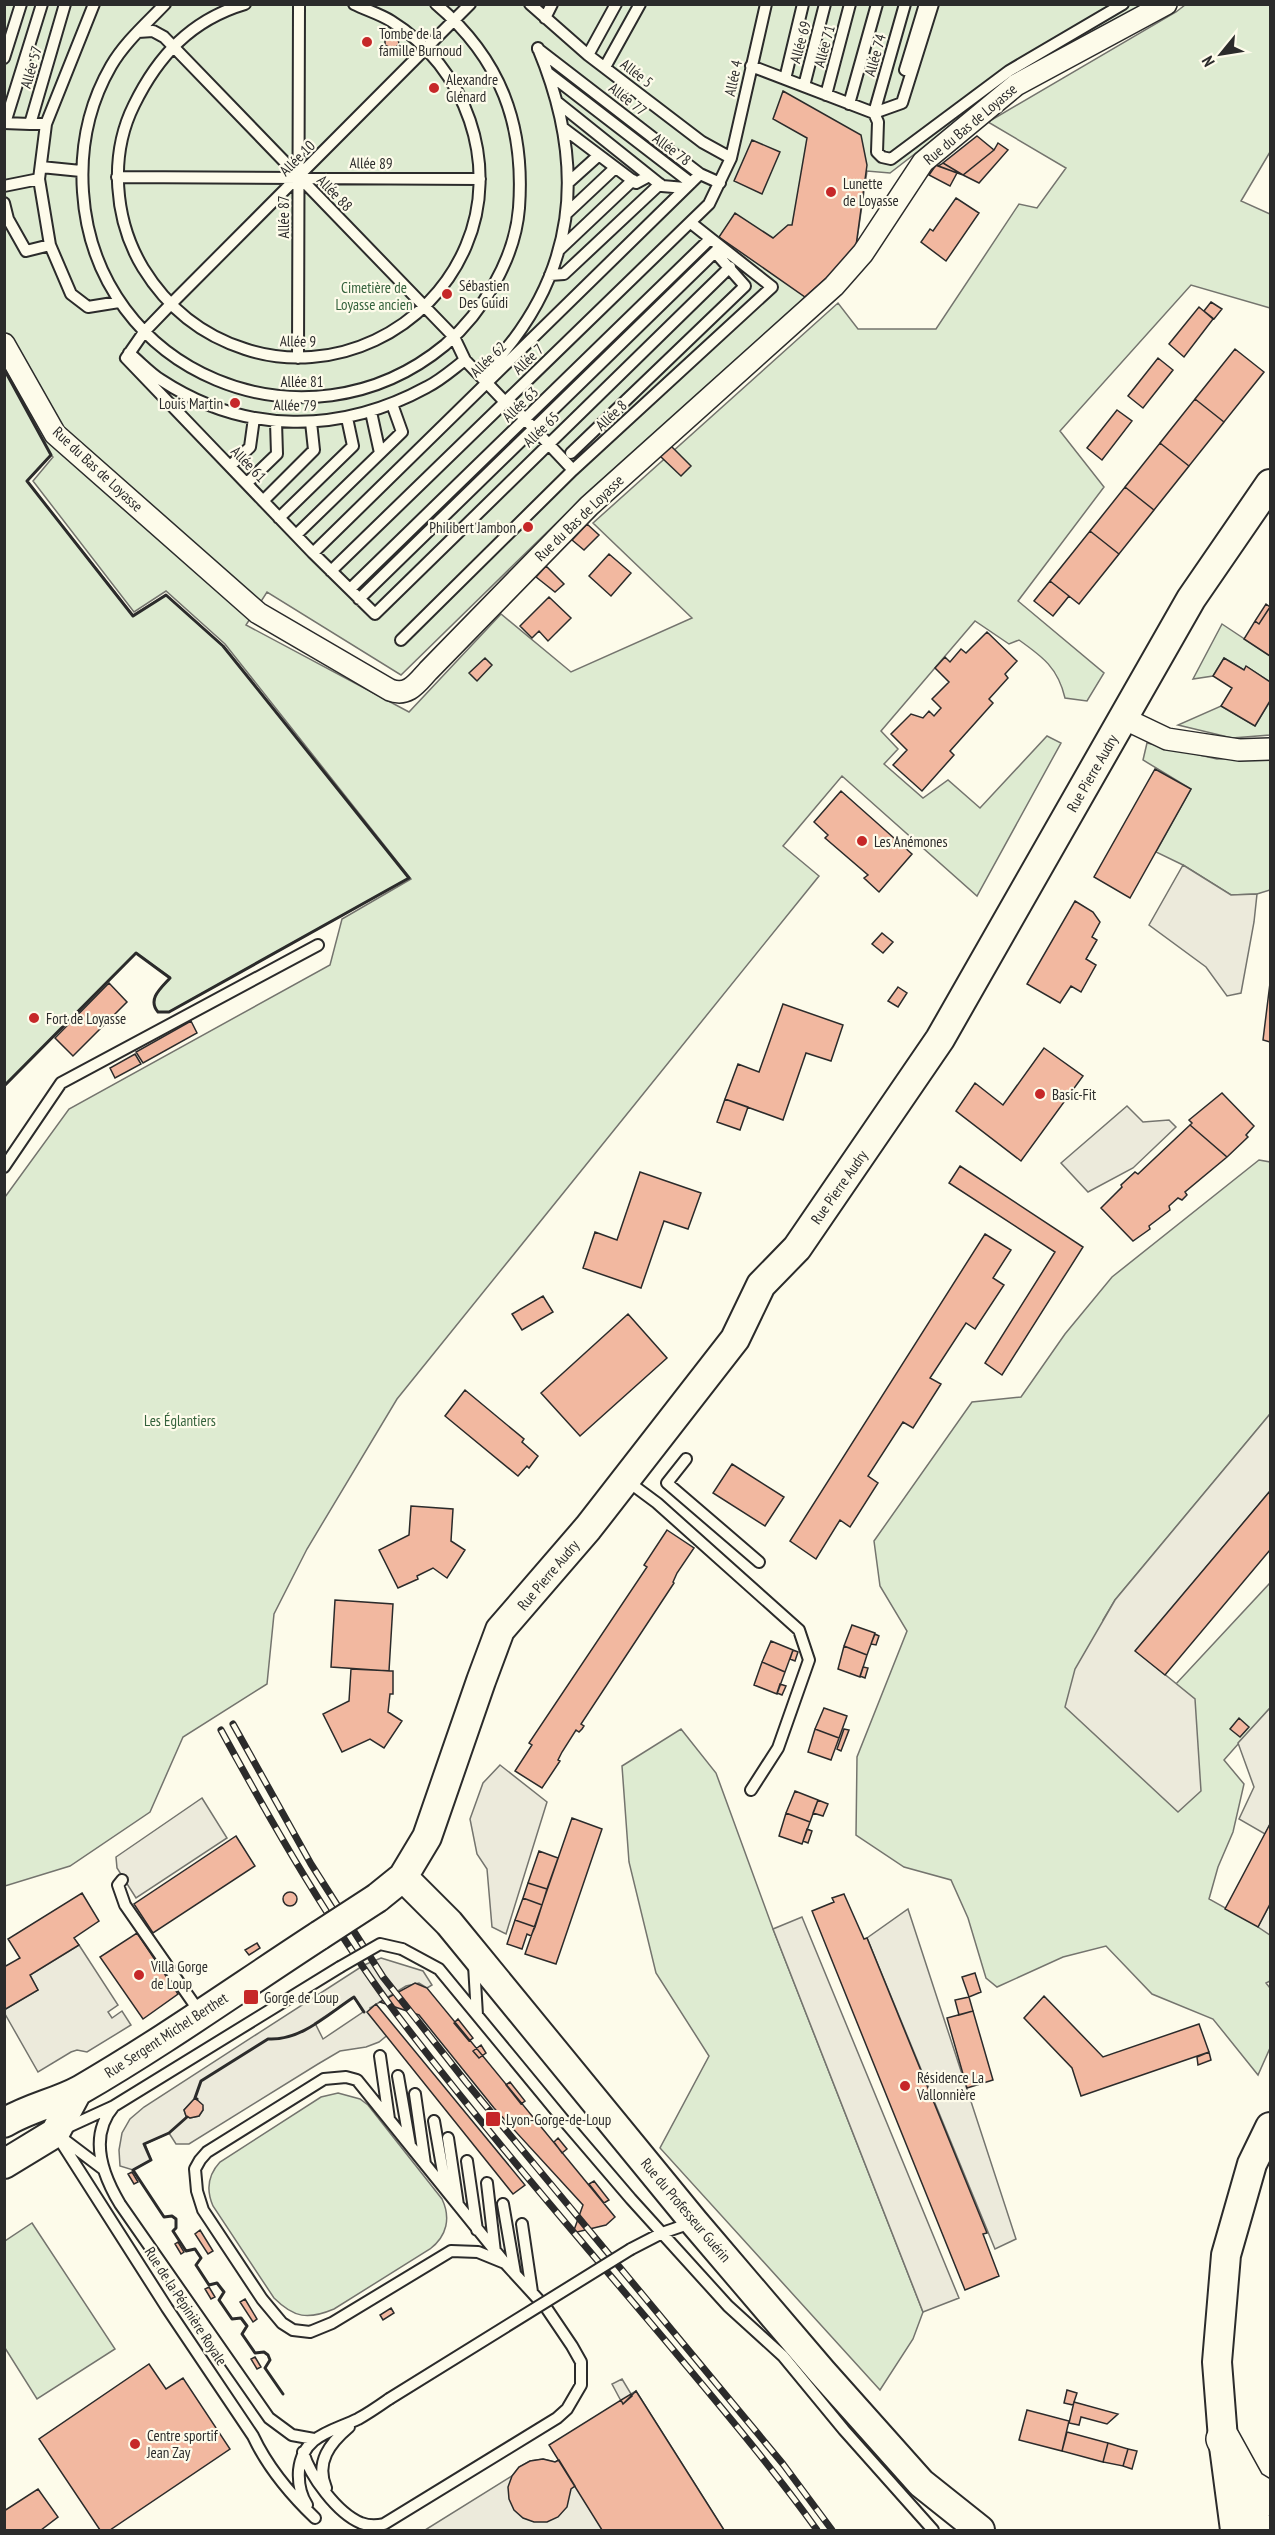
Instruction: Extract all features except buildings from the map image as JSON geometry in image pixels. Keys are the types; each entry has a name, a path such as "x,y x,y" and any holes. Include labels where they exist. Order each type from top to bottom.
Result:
{"highway":[{"path":"1223,2439 1249,2486 1270,2499"}],"main road":[{"name":"Rue Pierre Audry","path":"403,1877 432,1826 500,1630 626,1480 735,1339 761,1285 797,1248 940,1040 1191,599 1270,484"},
{"name":"Rue Sergent Michel Berthet","path":"4,2164 45,2120 77,2092 153,2046 377,1898 403,1877"},
{"name":"Rue du Professeur Guérin","path":"403,1877 448,1923 694,2222 822,2372 921,2483 980,2530"},
{"name":"Rue Sergent Michel Berthet","path":"4,2123 45,2120"},
{"path":"1235,2530 1223,2439 1218,2362 1226,2255 1252,2164 1270,2127"},
{"path":"1223,2439 1240,2488 1260,2530"}],"street":[{"name":"Rue du Bas de Loyasse","path":"4,344 55,434 258,613 390,690 404,692 411,689 428,672 588,506 834,286 863,253 923,162 1016,85 1166,4"},
{"path":"1123,718 1167,740 1239,750 1270,749"}],"lane":[{"path":"4,58 21,4"},
{"path":"42,4 5,123 46,124"},
{"name":"Allée 57","path":"30,124 65,4"},
{"path":"96,4 46,124 39,179 50,245 72,294 88,307 119,302"},
{"name":"Allée 81","path":"165,4 127,43 111,66 99,90 84,143 81,171 84,217 98,261 119,302 144,332 170,355 199,373 220,382 264,395 298,398 333,396 366,389 398,376 428,359 454,337 478,310 501,270 510,248 519,214 521,179 519,144 510,109 478,47 455,20 436,4"},
{"name":"Allée 9","path":"245,4 198,26 172,47 147,77 127,119 118,161 117,177 124,226 134,253 154,287 170,305 193,324 226,343 260,354 298,358 328,356 357,349 386,336 425,307 452,275 467,245 476,213 480,179 476,138 462,99 445,70 427,48 391,21 354,4"},
{"name":"Allée 87","path":"298,358 299,4"},
{"name":"Allée 10","path":"144,332 470,4"},
{"name":"Allée 5","path":"530,4 588,55 702,142 731,158"},
{"path":"545,18 552,4"},
{"path":"588,55 616,4"},
{"path":"605,67 640,4"},
{"name":"Allée 4","path":"731,158 766,4"},
{"path":"785,79 802,4"},
{"name":"Allée 69","path":"804,86 825,4"},
{"name":"Allée 71","path":"826,95 850,4"},
{"path":"849,104 877,4"},
{"name":"Allée 74","path":"874,114 905,4"},
{"path":"895,106 925,4"},
{"path":"874,114 902,104 933,4"},
{"path":"751,66 874,114 878,122 877,152 882,157 891,159 1009,71 1123,4"},
{"name":"Allée 88","path":"138,32 153,31 164,37 454,337 465,360 573,470"},
{"name":"Allée 77","path":"548,73 538,48 700,174 720,183"},
{"path":"483,379 516,339 538,303 558,251 566,214 569,182 563,128 548,73"},
{"name":"Allée 78","path":"548,73 688,185"},
{"path":"557,102 660,184 688,185"},
{"path":"563,128 636,183 649,176"},
{"path":"569,182 599,155"},
{"name":"Allée 7","path":"331,571 691,223 709,204 731,158"},
{"path":"41,167 81,171"},
{"path":"566,214 615,168"},
{"name":"Allée 62","path":"313,553 483,379 700,174"},
{"name":"Allée 89","path":"117,177 480,179"},
{"path":"4,186 39,179"},
{"path":"558,251 633,180"},
{"path":"550,275 564,274 660,184"},
{"path":"4,203 8,219 26,251 50,245"},
{"name":"Allée 8","path":"401,640 573,470 771,287 717,249 710,239 691,223"},
{"name":"Allée 63","path":"350,589 529,424 710,239"},
{"path":"359,599 529,424 717,249 745,286 571,453"},
{"name":"Allée 65","path":"375,614 730,267"},
{"path":"128,352 144,332"},
{"name":"Allée 79","path":"128,352 159,379 214,408 276,422 311,422 347,418 371,412 429,386 465,360"},
{"name":"Allée 61","path":"128,352 126,358 313,553 375,614"},
{"path":"296,535 402,432 392,404"},
{"path":"371,412 380,453"},
{"path":"230,466 250,447 254,418"},
{"path":"279,518 353,446 347,418"},
{"path":"247,483 278,454 276,422"},
{"path":"263,501 314,450 311,422"},
{"path":"4,1167 62,1083 318,945"},
{"path":"686,1459 667,1483 759,1562"},
{"path":"626,1480 657,1503 799,1630 809,1660 778,1748 751,1790"},
{"path":"122,1880 118,1886 124,1905 194,2004"},
{"path":"314,2439 283,2431 261,2409 120,2204 102,2169 99,2142 106,2116 114,2106 380,1944 402,1949 440,1969 566,2123 662,2233 728,2306 783,2356 843,2430 933,2530"},
{"path":"474,1956 477,2015"},
{"path":"380,2056 390,2123"},
{"path":"504,2263 478,2253 451,2251 325,2327 305,2333 293,2330 282,2324 203,2210 198,2196 195,2169 200,2160 226,2140 324,2079 346,2076 357,2080 446,2189 458,2208 504,2263 532,2292 547,2309 580,2362 581,2385 567,2409 547,2425 384,2524 363,2524 350,2517 314,2477 303,2452 314,2439 360,2417 631,2249 662,2233 694,2222"},
{"path":"398,2076 410,2145"},
{"path":"415,2094 425,2164"},
{"path":"45,2120 114,2106"},
{"path":"45,2120 102,2169"},
{"name":"Rue de la Pépinière Royale","path":"45,2120 253,2436 270,2466 297,2500 315,2518 301,2495 298,2477 303,2452"},
{"path":"434,2121 446,2189"},
{"path":"448,2138 458,2208"},
{"path":"467,2161 478,2230"},
{"path":"487,2183 495,2252"},
{"path":"503,2204 515,2274"},
{"path":"522,2224 532,2292"},
{"path":"329,2494 322,2473 331,2442 360,2417"}],"green space":[{"path":"5,5 1144,5 1013,78 890,173 867,171 855,253 586,494 401,675 267,592 246,625 409,712 501,614 571,672 692,618 593,523 838,303 858,329 936,329 1019,204 1037,208 1066,168 988,122 1185,5 1270,5 1270,152 1241,201 1270,214 1270,308 1191,285 1060,431 1104,487 1018,601 1104,673 1087,701 1065,698 1054,671 1042,658 1019,640 1009,644 975,621 881,731 898,749 884,764 923,798 948,780 980,808 1047,736 1061,743 977,896 842,776 783,846 819,876 397,1399 307,1549 274,1614 267,1684 183,1737 150,1812 70,1866 5,1886 5,1197 69,1109 330,965 342,919 411,879 225,644 166,591 134,612 33,481 53,457 51,455 27,481 133,615 166,595 223,646 409,878 169,1012 158,1012 154,1002 157,993 170,977 136,953 5,1086"},
{"path":"1222,624 1270,656 1270,682 1247,667 1244,670 1224,658 1213,676 1193,679"},
{"path":"1270,701 1270,735 1232,738 1178,725 1221,706 1255,726"},
{"path":"1147,743 1217,759 1270,757 1270,890 1257,894 1231,895 1183,865 1156,852 1191,789 1143,760"},
{"path":"1259,1160 1270,1162 1270,1414 1115,1600 1103,1620 1175,1685 1270,1583 1270,1708 1224,1760 1244,1784 1233,1832 1218,1867 1209,1899 1270,1933 1270,1981 1266,1983 1270,1988 1270,2048 1258,2075 1213,2019 1152,1994 1106,1946 1063,1957 997,1987 986,1978 968,1918 951,1880 904,1867 856,1835 857,1757 907,1631 880,1586 874,1541 972,1402 1021,1397 1065,1334 1112,1277"},
{"path":"681,1729 716,1773 773,1929 923,2312 913,2339 880,2390 660,2148 709,2056 656,1973 629,1862 622,1766"},
{"path":"338,2093 360,2099 368,2105 442,2199 447,2220 444,2232 430,2249 334,2309 316,2315 302,2315 288,2310 274,2298 213,2206 209,2194 209,2183 212,2173 220,2162 321,2097"},
{"path":"32,2223 115,2349 37,2399 5,2348 5,2241"}],"shaded area":[{"path":"1183,865 1231,895 1257,894 1241,993 1227,996 1206,967 1149,925"},
{"path":"1127,1106 1143,1122 1169,1120 1176,1127 1133,1168 1088,1192 1061,1163"},
{"path":"1270,1414 1270,1491 1136,1651 1195,1699 1201,1791 1178,1812 1065,1707 1075,1669 1115,1600"},
{"path":"1270,1708 1270,1824 1265,1834 1239,1819 1254,1787 1238,1743"},
{"path":"500,1765 547,1802 506,1934 492,1927 487,1869 477,1854 470,1819 483,1783"},
{"path":"202,1798 227,1838 136,1898 117,1868 116,1857"},
{"path":"1270,1904 1270,1935 1258,1927"},
{"path":"908,1909 1016,2239 995,2249 867,1938"},
{"path":"802,1917 959,2298 923,2312 773,1929"},
{"path":"79,1945 118,2005 108,2012 112,2018 122,2011 131,2025 87,2052 77,2050 71,2052 38,2072 4,2010 38,1990 30,1975"},
{"path":"381,1958 423,1971 432,1985 427,1988 419,1983 406,1986 370,2008 390,2033 379,2042 366,2047 340,2051 189,2144 176,2144 169,2133 145,2144 151,2160 133,2170 120,2166 119,2150 122,2133 130,2119 144,2107 364,1965","holes":["354,1997 363,2012 323,2039 315,2023","195,2098 202,2105 203,2110 199,2116 190,2118 186,2116 184,2110"]},
{"path":"622,2379 631,2394 636,2391 724,2530 425,2530 512,2476 519,2467 530,2461 543,2459 555,2462 558,2460 621,2401 612,2384"}],"railway":[{"path":"233,1724 311,1864 383,1977 466,2082 783,2464 832,2530"},
{"path":"221,1730 305,1876 373,1982 398,2016 498,2141 745,2436 817,2530"}],"wall":[{"path":"4,369 51,455 27,481 133,616 166,595 223,646 409,878 169,1012 158,1012 154,1003 156,994 170,978 136,953 4,1086"},
{"path":"197,2099 195,2098 201,2081 268,2039 292,2036 303,2031 354,1997 364,2012"},
{"path":"187,2117 169,2133 144,2144 151,2160 133,2170 164,2217 172,2216 176,2219 176,2228 173,2231 186,2251 195,2249 201,2258 196,2265 209,2285 217,2283 224,2292 219,2300 232,2319 241,2318 247,2326 242,2334 255,2353 264,2352 268,2355 270,2360 265,2368 283,2394"}],"place":[{"name":"Tombe de la famille Burnoud","path":"367,42"},
{"name":"Alexandre Glénard","path":"434,88"},
{"name":"Lunette de Loyasse","path":"831,192"},
{"name":"Sébastien Des Guidi","path":"447,294"},
{"name":"Louis Martin","path":"235,403"},
{"name":"Philibert Jambon","path":"528,527"},
{"name":"Les Anémones","path":"862,841"},
{"name":"Fort de Loyasse","path":"34,1018"},
{"name":"Basic-Fit","path":"1040,1094"},
{"name":"Villa Gorge de Loup","path":"139,1975"},
{"name":"Gorge de Loup","path":"251,1997"},
{"name":"Résidence La Vallonnière","path":"905,2086"},
{"name":"Lyon-Gorge-de-Loup","path":"493,2119"},
{"name":"Centre sportif Jean Zay","path":"135,2444"}],"park label":[{"name":"Cimetière de Loyasse ancien","path":"374,296"},
{"name":"Les Églantiers","path":"180,1420"}]}
